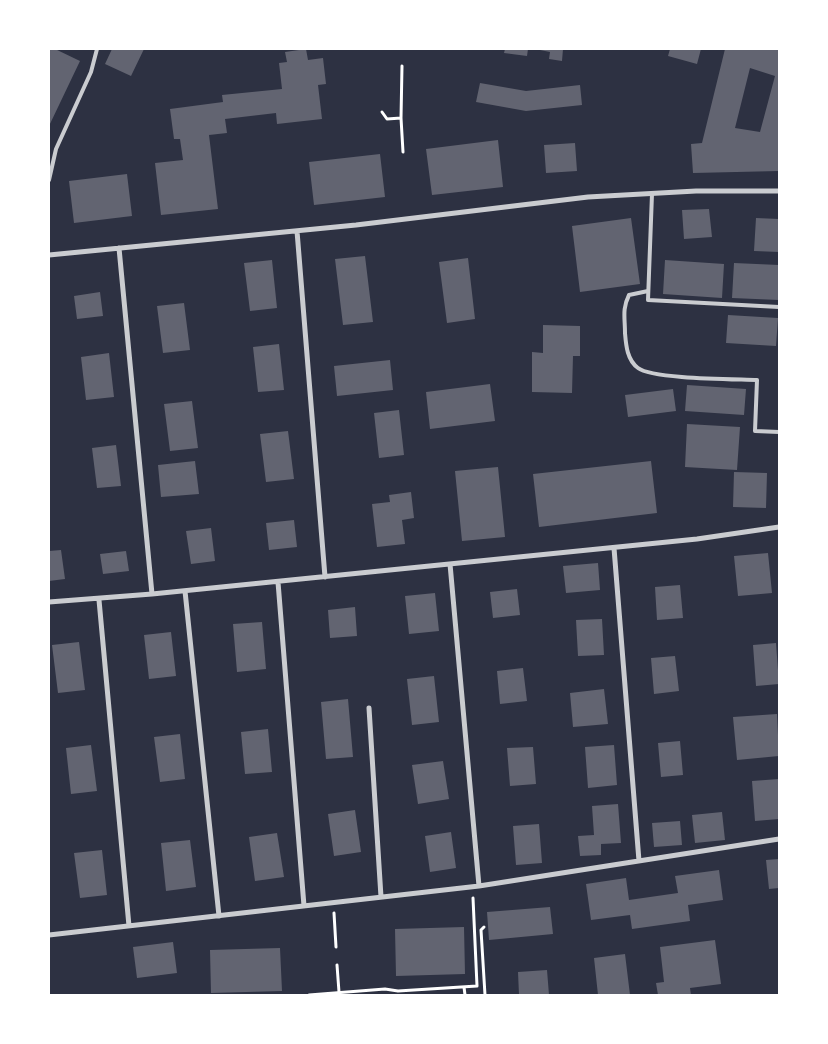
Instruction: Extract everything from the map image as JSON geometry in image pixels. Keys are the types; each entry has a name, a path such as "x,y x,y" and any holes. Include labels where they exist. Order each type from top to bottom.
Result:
{"street":[{"path":"49,255 296,231 588,197 696,192 779,191"},
{"path":"296,231 325,577"},
{"path":"119,248 152,594"},
{"path":"49,602 99,600 614,548 697,539 779,527"},
{"path":"614,548 639,861"},
{"path":"450,564 479,886"},
{"path":"278,582 304,906"},
{"path":"185,591 218,916"},
{"path":"99,600 129,926"},
{"path":"369,708 381,897"},
{"path":"49,935 473,887 779,839"}],"lane":[{"path":"49,180 56,149 91,72 97,49"},
{"path":"652,194 648,300 779,307"},
{"path":"648,291 630,295 624,305 628,356 636,367 643,372 666,376 757,380 754,431 779,432"}],"path":[{"path":"402,66 401,118 404,152"},
{"path":"382,112 387,119 401,118"},
{"path":"309,995 385,989 398,991 477,986 473,887"},
{"path":"334,903 336,948"},
{"path":"484,927 481,930 485,995"},
{"path":"337,965 339,992"},
{"path":"464,987 465,995"}],"building":[{"path":"49,49 55,49 80,61 49,126"},
{"path":"112,49 144,49 131,76 105,64"},
{"path":"306,49 308,60 323,58 326,84 318,85 322,119 277,124 276,113 225,119 227,133 209,135 218,209 161,215 155,163 183,160 180,139 174,139 170,109 223,102 222,95 282,89 279,63 287,62 285,52"},
{"path":"505,49 528,49 527,56 504,53"},
{"path":"535,49 563,49 562,61 549,59 550,52"},
{"path":"670,49 701,49 697,64 668,56"},
{"path":"725,49 779,50 779,171 693,173 691,144 702,143","holes":["750,68 775,76 760,132 735,128"]},
{"path":"480,83 526,91 580,85 582,105 526,111 476,102"},
{"path":"498,140 503,187 432,195 426,149"},
{"path":"575,143 577,171 546,173 544,145"},
{"path":"380,154 385,197 314,205 309,162"},
{"path":"127,174 132,216 74,223 69,181"},
{"path":"709,209 712,237 684,239 682,210"},
{"path":"631,218 640,284 580,292 572,226"},
{"path":"756,218 779,219 779,252 754,251"},
{"path":"365,256 373,322 343,325 335,259"},
{"path":"468,258 475,319 447,323 439,262"},
{"path":"272,260 277,308 250,311 244,263"},
{"path":"665,260 724,264 722,298 663,294"},
{"path":"734,263 779,265 779,300 732,298"},
{"path":"100,292 103,316 77,319 74,296"},
{"path":"184,303 190,350 163,353 157,306"},
{"path":"728,315 778,318 776,346 726,343"},
{"path":"543,325 580,326 580,356 573,356 572,393 532,392 532,352 543,353"},
{"path":"279,344 284,390 258,392 253,347"},
{"path":"109,353 114,397 86,400 81,357"},
{"path":"390,360 393,390 337,396 334,366"},
{"path":"490,384 495,421 430,429 426,392"},
{"path":"687,385 746,389 744,415 685,411"},
{"path":"673,389 676,411 628,417 625,395"},
{"path":"192,401 198,448 170,451 164,404"},
{"path":"399,410 404,455 379,458 374,413"},
{"path":"687,424 740,427 737,470 685,467"},
{"path":"288,431 294,479 266,482 260,434"},
{"path":"116,445 121,486 97,488 92,448"},
{"path":"195,461 199,494 161,497 158,465"},
{"path":"651,461 657,513 539,527 533,474"},
{"path":"498,467 505,537 462,541 455,471"},
{"path":"734,472 767,473 766,508 733,507"},
{"path":"411,492 414,518 402,520 405,544 377,547 372,504 390,502 389,495"},
{"path":"294,520 297,547 269,550 266,523"},
{"path":"211,528 215,561 191,564 186,531"},
{"path":"61,550 65,579 49,581 49,551"},
{"path":"126,551 129,571 103,574 100,554"},
{"path":"768,553 772,593 738,596 734,556"},
{"path":"598,563 600,590 566,593 563,566"},
{"path":"680,585 683,618 657,620 655,587"},
{"path":"517,589 520,615 493,618 490,592"},
{"path":"435,593 439,631 409,634 405,596"},
{"path":"355,607 357,636 330,638 328,610"},
{"path":"602,619 604,655 578,656 576,620"},
{"path":"262,622 266,669 237,672 233,624"},
{"path":"171,632 176,676 149,679 144,635"},
{"path":"79,642 85,690 58,693 52,645"},
{"path":"776,643 779,684 756,686 753,645"},
{"path":"675,656 679,691 654,694 651,658"},
{"path":"523,668 527,701 500,704 497,671"},
{"path":"434,676 439,722 412,725 407,679"},
{"path":"604,689 608,724 573,727 570,693"},
{"path":"348,699 353,757 326,759 321,702"},
{"path":"777,714 779,756 737,760 733,717"},
{"path":"268,729 272,772 245,774 241,732"},
{"path":"180,734 185,779 160,782 154,737"},
{"path":"680,741 683,775 661,777 658,743"},
{"path":"91,745 97,791 71,794 66,748"},
{"path":"614,745 617,785 588,788 585,747"},
{"path":"533,747 536,784 510,786 507,748"},
{"path":"443,761 449,799 418,804 412,765"},
{"path":"779,779 779,819 755,821 752,781"},
{"path":"618,804 621,843 601,844 601,855 580,856 578,836 594,835 592,806"},
{"path":"355,810 361,852 334,856 328,814"},
{"path":"722,812 725,840 695,843 692,815"},
{"path":"680,821 682,845 654,847 652,823"},
{"path":"539,824 542,863 516,865 513,826"},
{"path":"451,832 456,868 430,872 425,836"},
{"path":"277,833 284,877 255,881 249,837"},
{"path":"190,840 196,887 166,891 161,843"},
{"path":"102,850 107,895 80,898 74,853"},
{"path":"779,859 779,888 769,889 766,860"},
{"path":"719,870 723,900 688,905 690,921 632,929 630,915 591,920 586,884 626,878 629,900 678,893 675,876"},
{"path":"550,907 553,934 489,940 487,912"},
{"path":"464,927 465,974 396,976 395,929"},
{"path":"715,940 721,984 690,988 691,995 658,995 656,983 664,982 660,947"},
{"path":"173,942 177,973 137,978 133,947"},
{"path":"280,948 282,991 211,993 210,950"},
{"path":"625,954 630,995 598,995 594,958"},
{"path":"547,970 549,995 519,995 518,972"}]}
